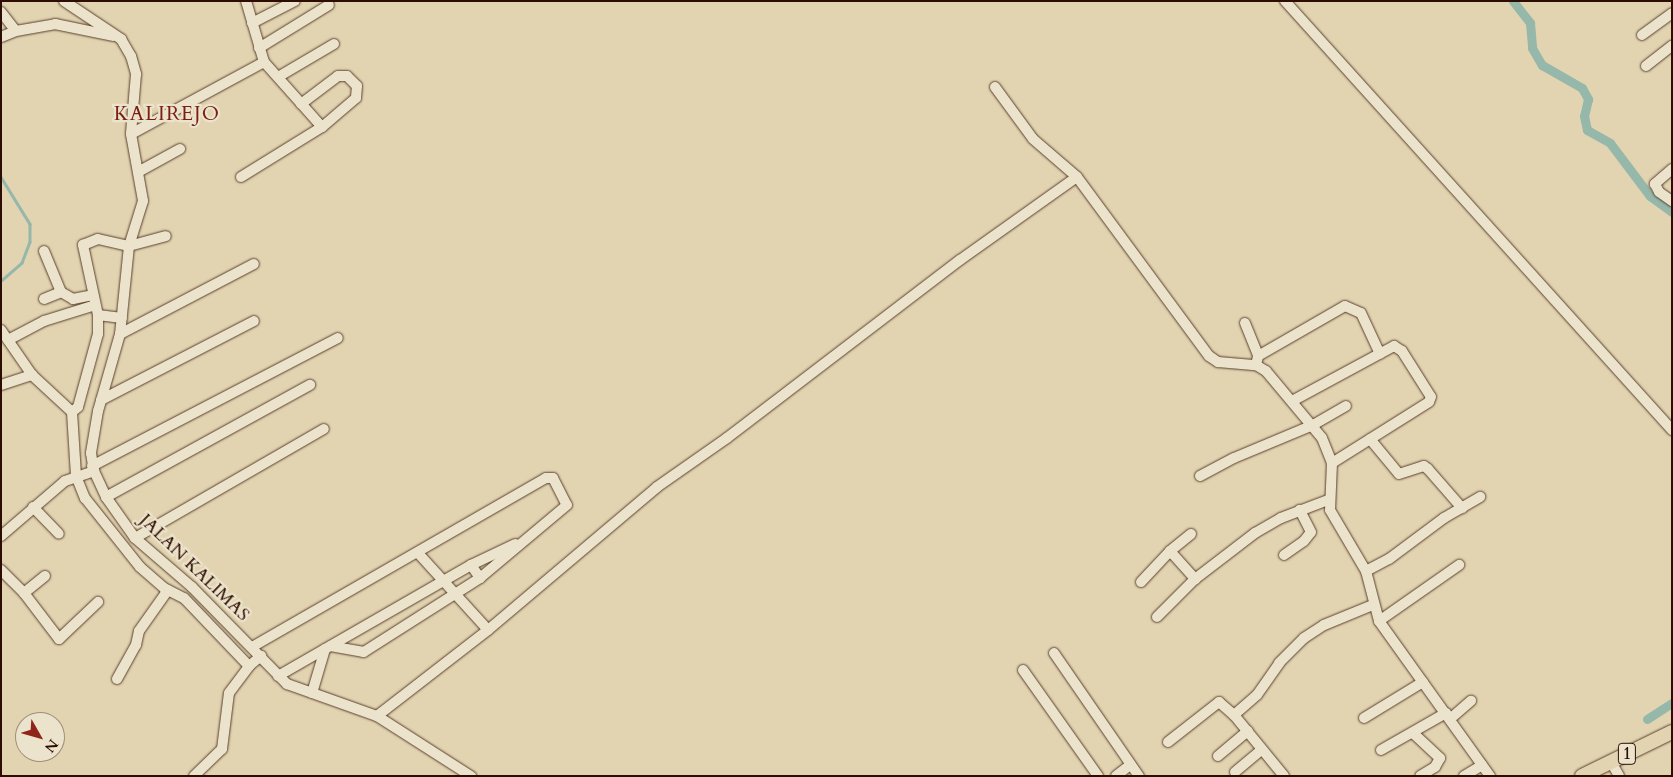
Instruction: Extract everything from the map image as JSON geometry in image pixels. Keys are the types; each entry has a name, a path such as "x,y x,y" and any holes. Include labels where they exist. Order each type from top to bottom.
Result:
{"highway":[{"name":"1","path":"1582,776 1672,732"}],"street":[{"path":"64,1 121,38"},
{"path":"246,1 264,62 322,127"},
{"path":"252,23 295,1"},
{"path":"1285,1 1672,430"},
{"path":"259,48 329,4"},
{"path":"1,12 16,31"},
{"path":"1642,35 1672,12"},
{"path":"1,38 16,31 55,24 121,38"},
{"name":"JALAN KALIMAS","path":"121,38 131,56 136,74 131,134 143,201 124,245 106,311 120,334 100,400 87,473 136,538 192,587 252,647 255,661 299,690 378,716 471,776"},
{"path":"278,77 334,44"},
{"path":"1646,66 1672,46"},
{"path":"131,134 264,62"},
{"path":"241,177 322,127 356,98 359,90 347,76 338,76 301,104"},
{"path":"995,87 1033,139 1077,177 1204,350 1221,363 1257,360 1345,306 1360,313 1380,354"},
{"path":"138,172 180,149"},
{"path":"1672,169 1656,184 1659,192 1672,201"},
{"path":"378,716 488,630 656,487 727,438 960,260 1077,177"},
{"path":"72,412 78,407 87,381 98,334 106,311 83,245 98,240 124,245 166,236"},
{"path":"44,251 60,292 73,299 106,311"},
{"path":"120,334 254,264"},
{"path":"44,299 60,292"},
{"path":"8,340 44,321 106,311"},
{"path":"100,400 254,321"},
{"path":"1245,323 1257,360 1294,400 1325,444 1332,463 1328,500 1347,542 1366,571 1373,605 1380,620 1490,776"},
{"path":"1,330 32,375 72,412 87,473 85,498 125,549 168,590 184,598 255,661 227,698 222,749 194,776"},
{"path":"1,536 33,507 87,473 338,338"},
{"path":"1294,400 1394,346 1399,348 1431,400 1332,463"},
{"path":"1,385 32,375"},
{"path":"106,497 310,385"},
{"path":"1200,476 1234,458 1313,425 1346,406"},
{"path":"136,538 324,429"},
{"path":"1370,440 1399,474 1424,466 1462,508"},
{"path":"252,647 550,477 567,505 480,578 364,652 328,648"},
{"path":"1366,571 1389,559 1480,497"},
{"path":"1157,617 1195,579 1255,533 1300,510 1328,500"},
{"path":"33,507 59,534"},
{"path":"1284,555 1310,533 1300,510"},
{"path":"1141,582 1170,551 1191,534"},
{"path":"278,676 471,565 528,537"},
{"path":"1170,551 1195,579"},
{"path":"418,553 488,630"},
{"path":"471,565 480,578"},
{"path":"1380,620 1459,565"},
{"path":"1,570 24,593 59,639 98,602"},
{"path":"24,593 44,576"},
{"path":"117,679 136,645 139,631 168,590"},
{"path":"1234,715 1257,695 1279,663 1304,638 1324,625 1373,605"},
{"path":"312,693 328,648"},
{"path":"1054,653 1139,776"},
{"path":"1023,670 1098,776"},
{"path":"1364,718 1424,682"},
{"path":"1381,750 1448,716 1471,701"},
{"path":"1168,742 1219,702 1234,715 1284,776"},
{"path":"1218,756 1248,731"},
{"path":"1412,733 1440,758 1436,767 1420,776"},
{"path":"1235,772 1262,749"},
{"path":"1611,762 1619,776"},
{"path":"1116,776 1130,765"},
{"path":"1464,776 1482,765"}],"waterway":[{"path":"1513,1 1530,23 1532,48 1542,65 1582,88 1588,99 1584,116 1587,130 1610,143 1650,196 1672,212"},
{"path":"1,177 30,224 30,242 22,263 1,281"},
{"path":"1647,719 1672,703"}],"district":[{"name":"KALIREJO","path":"167,113"}]}
